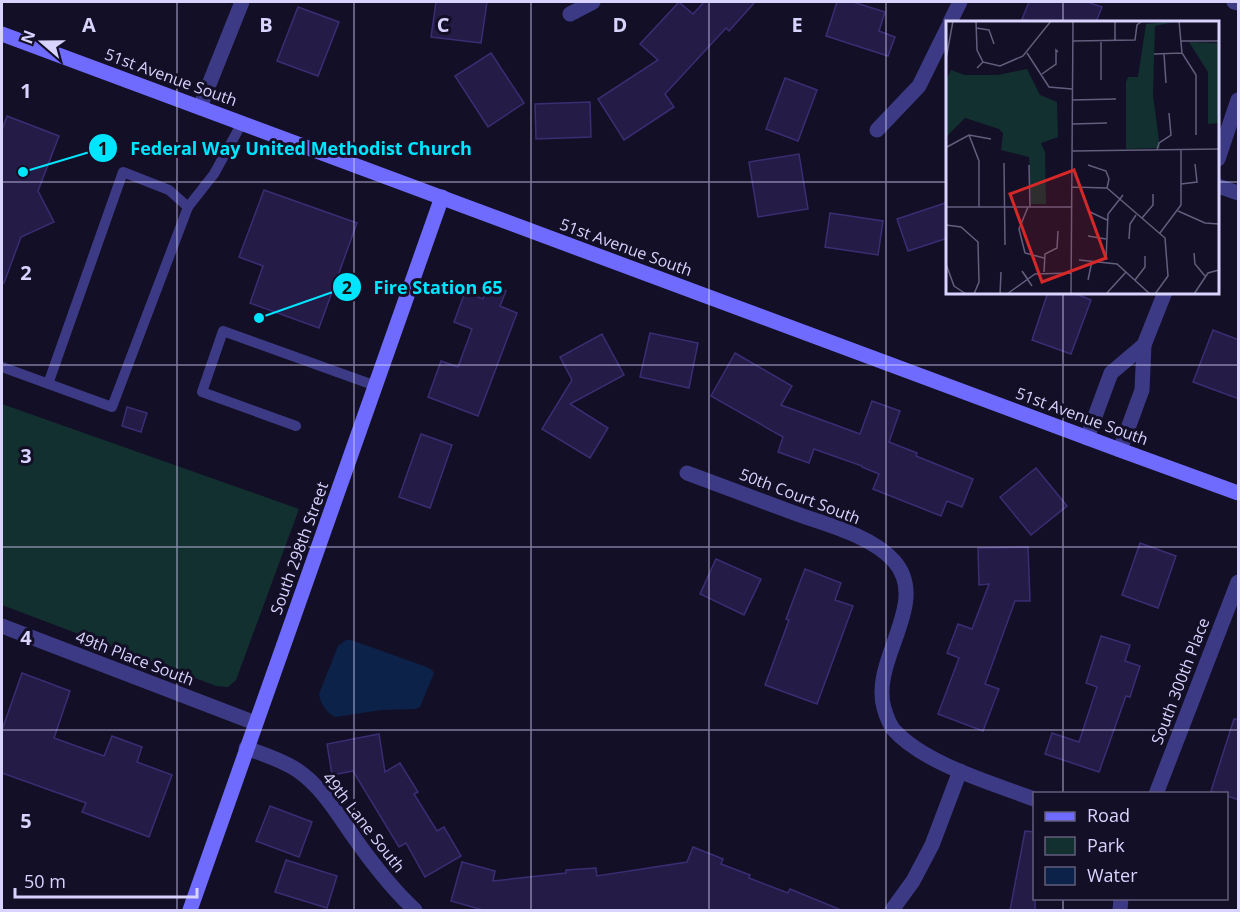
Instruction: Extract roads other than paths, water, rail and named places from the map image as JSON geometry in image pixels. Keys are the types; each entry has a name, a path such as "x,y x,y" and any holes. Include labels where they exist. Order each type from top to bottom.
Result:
{"main road":[{"name":"51st Avenue South","path":"2,34 1239,493"},
{"name":"South 298th Street","path":"190,910 442,197"}],"street":[{"path":"200,107 242,2"},
{"path":"570,14 593,2"},
{"path":"950,21 960,2"},
{"path":"1234,2 1239,3"},
{"path":"877,130 919,86 946,31"},
{"path":"1219,156 1239,100"},
{"path":"1219,186 1239,193"},
{"path":"1120,450 1142,390 1144,345 1164,294"},
{"path":"1087,438 1111,374 1144,345"},
{"name":"50th Court South","path":"687,473 857,536 886,553 895,562 906,582 907,595 882,681 881,692 886,716 892,728 907,741 925,754 960,771"},
{"name":"South 300th Place","path":"1157,792 1239,582"},
{"name":"49th Place South","path":"2,626 255,723"},
{"name":"49th Lane South","path":"246,748 296,769 307,778 330,804 383,877 415,910"},
{"path":"892,910 913,881 933,845 960,771 1033,798"}],"lane":[{"path":"2,367 112,407 188,207 214,174 242,123"},
{"path":"48,384 123,172 169,190 188,207"},
{"path":"296,426 202,392 224,332 376,387"}],"water":[{"path":"346,640 432,670 434,673 420,707 336,717 327,711 319,694 338,646"}],"place":[{"name":"Federal Way United Methodist Church","path":"23,172"},
{"name":"Fire Station 65","path":"259,318"}]}
